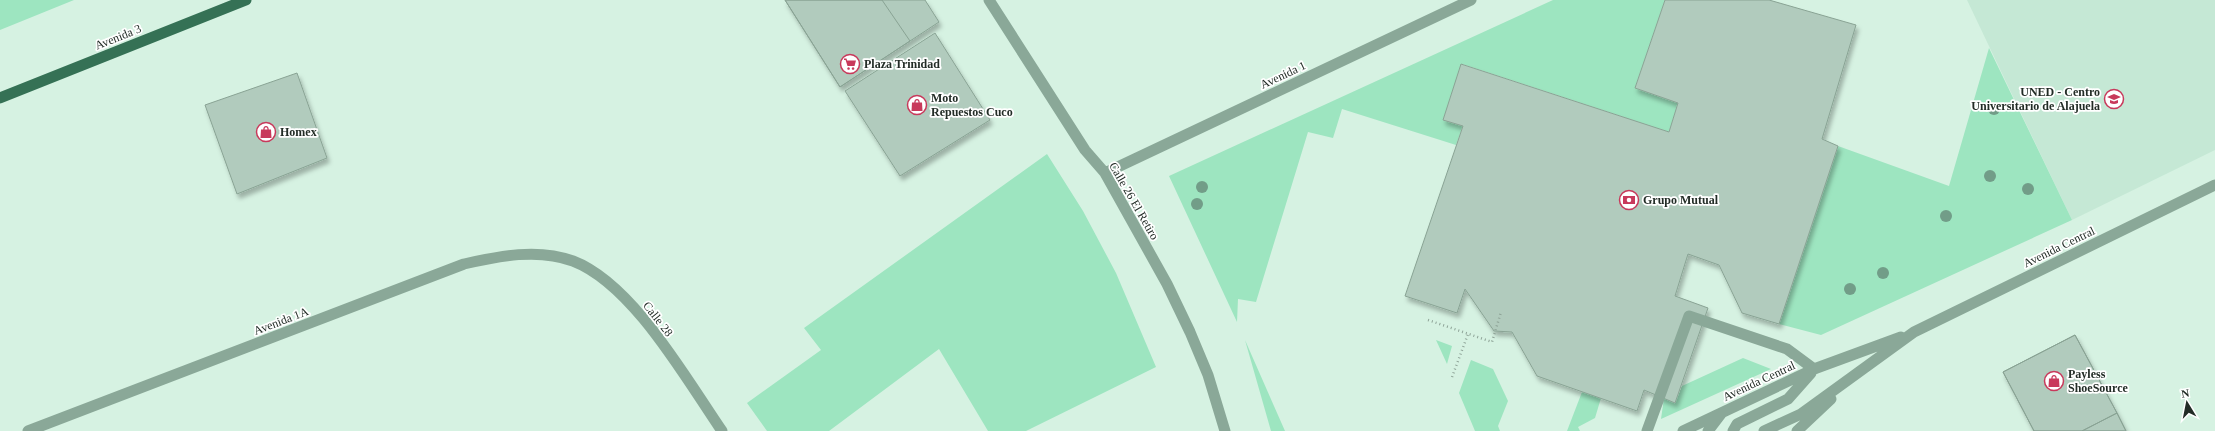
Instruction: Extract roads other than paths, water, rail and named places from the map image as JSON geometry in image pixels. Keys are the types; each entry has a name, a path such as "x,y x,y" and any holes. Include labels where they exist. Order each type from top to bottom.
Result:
{"main road":[{"name":"Avenida 3","path":"0,98 246,0"}],"street":[{"name":"Calle 26 El Retiro","path":"989,0 1085,150 1105,173 1167,284 1190,332 1208,375 1225,431"},
{"name":"Avenida 1","path":"1105,173 1472,0"},
{"name":"Avenida Central","path":"1683,431 1814,369 1914,332 2215,185"},
{"name":"Avenida 1A","path":"28,431 464,264 517,255 547,256"},
{"name":"Calle 28","path":"547,256 573,261 603,279 630,304 663,346 722,431"},
{"path":"1647,431 1689,316 1787,349 1814,369 1788,399 1737,424 1733,431"},
{"name":"Avenida Central","path":"1764,431 1800,414 1914,332"},
{"path":"1797,431 1859,372"},
{"path":"1708,431 1722,412"}],"place":[{"name":"Plaza Trinidad","path":"850,64"},
{"name":"UNED - Centro Universitario de Alajuela","path":"2114,99"},
{"name":"Moto Repuestos Cuco","path":"917,105"},
{"name":"Homex","path":"266,132"},
{"name":"Grupo Mutual","path":"1629,200"},
{"name":"Payless ShoeSource","path":"2054,381"}]}
